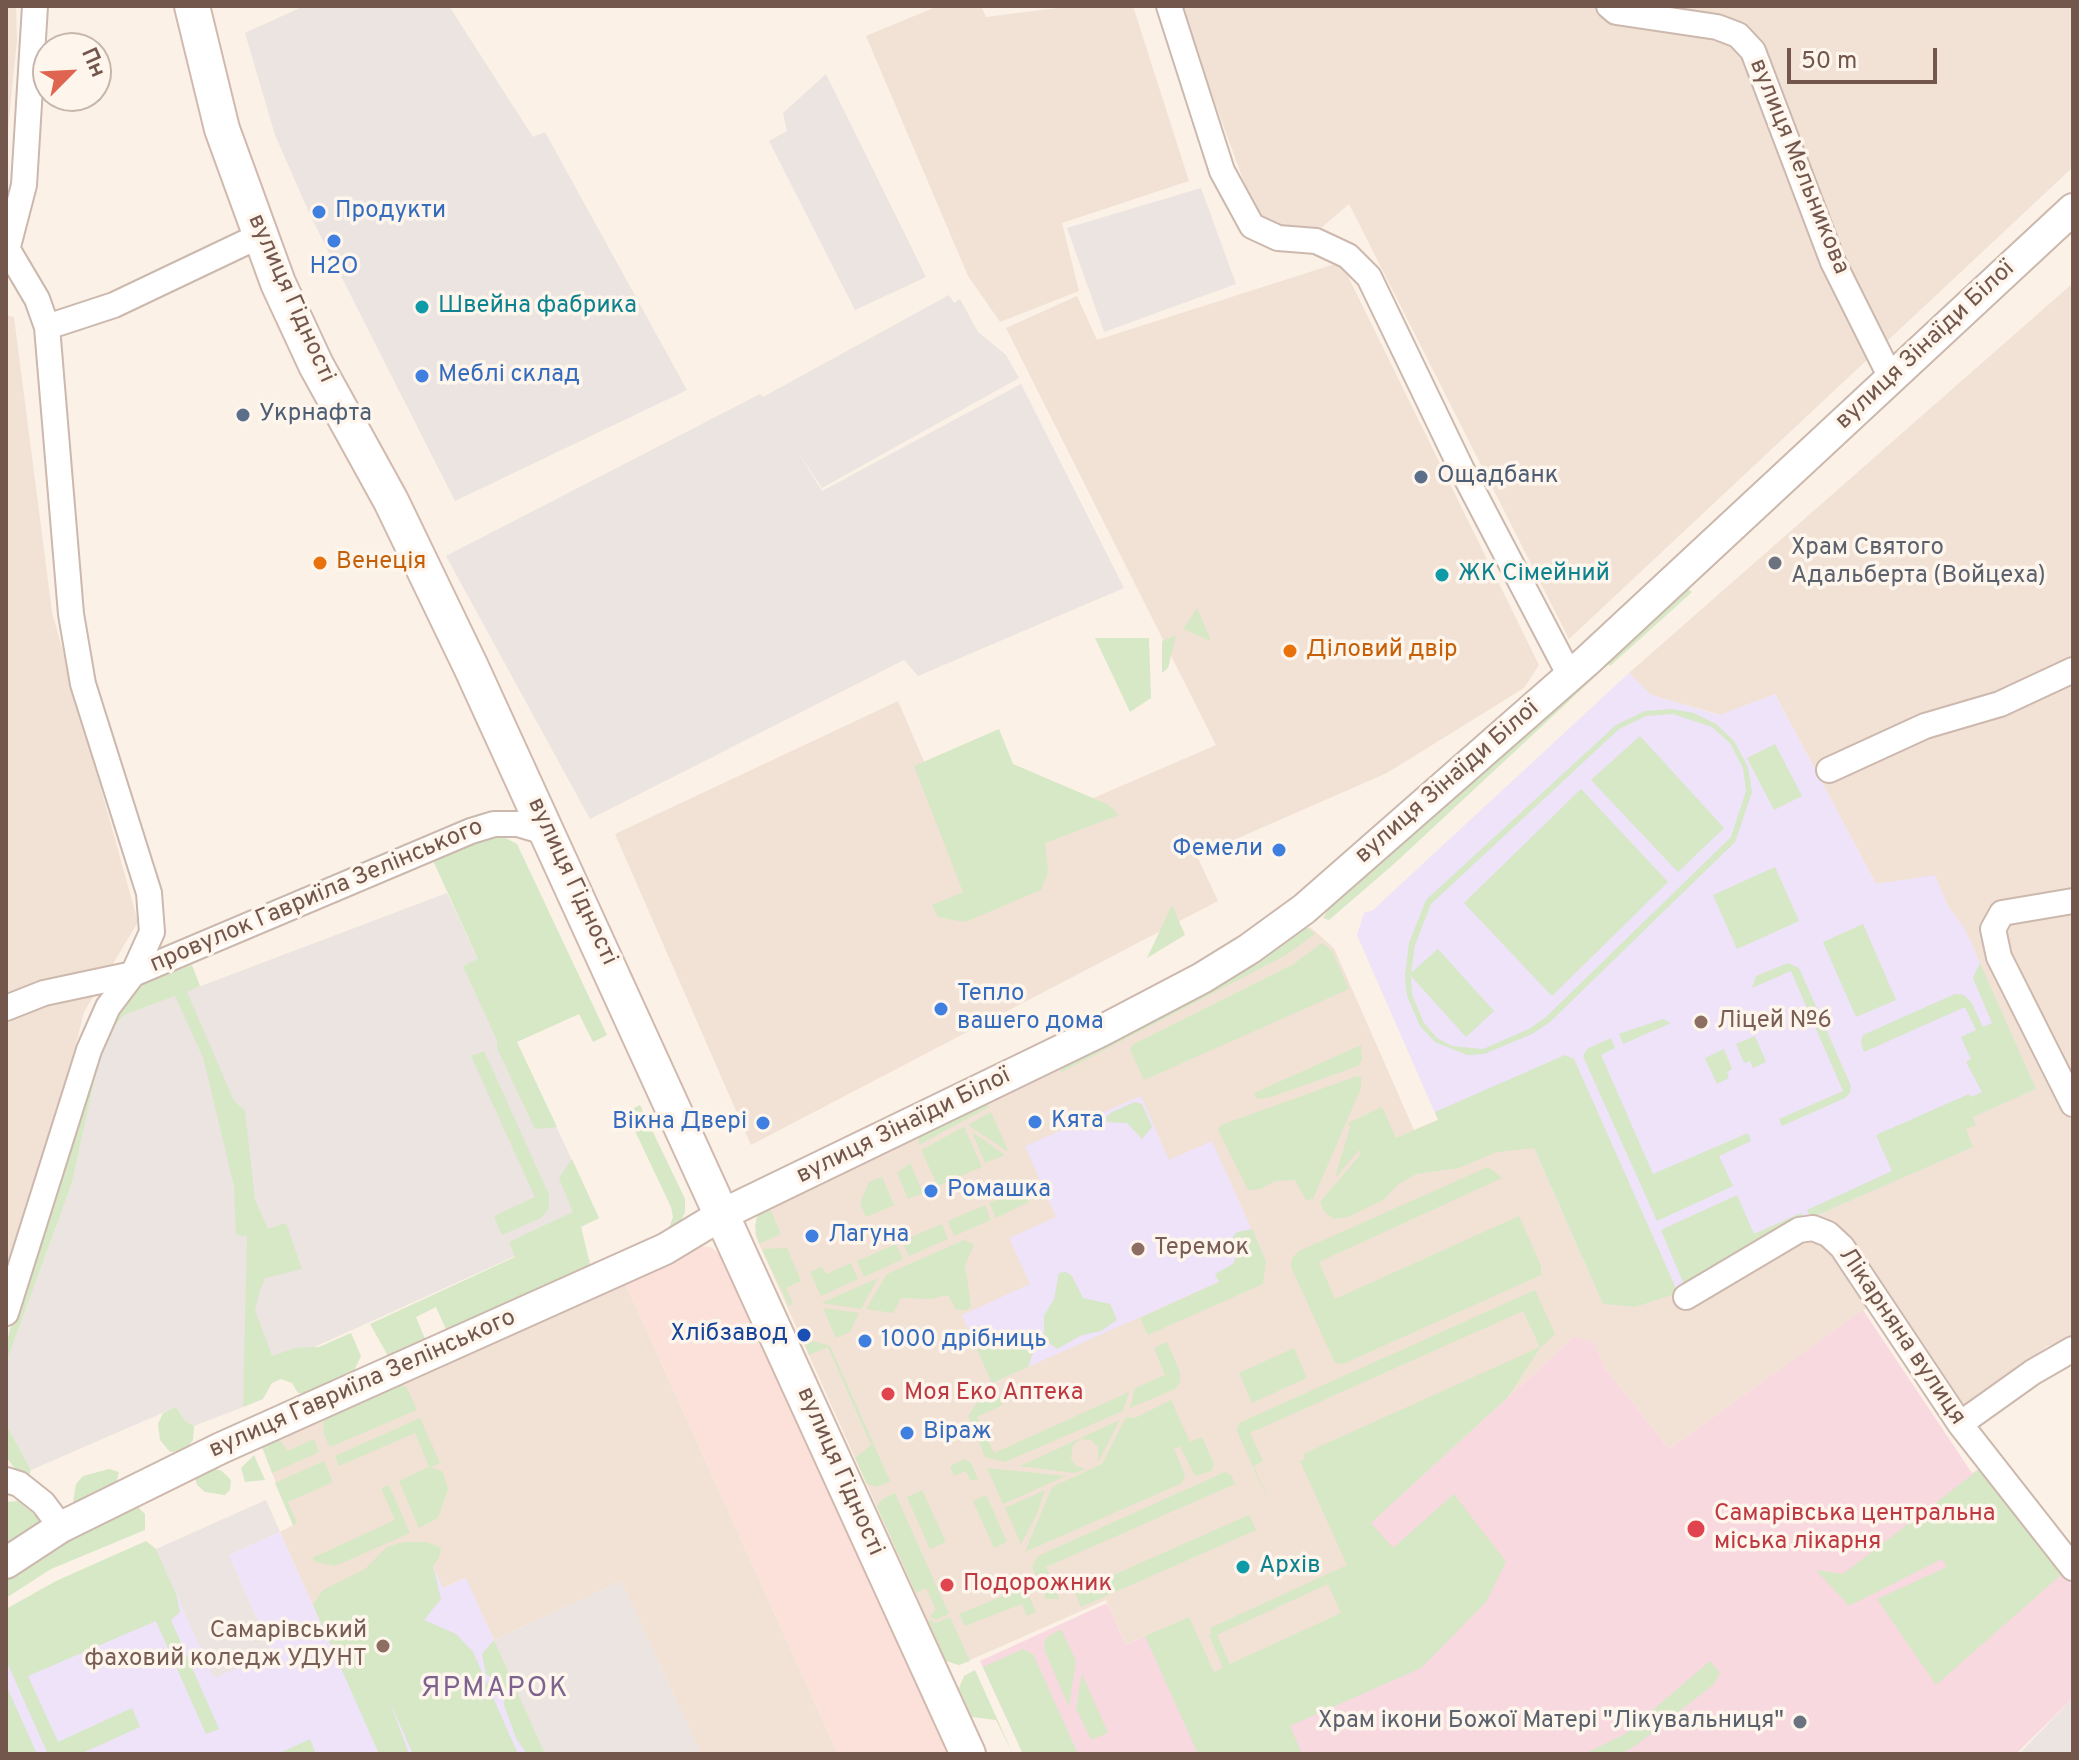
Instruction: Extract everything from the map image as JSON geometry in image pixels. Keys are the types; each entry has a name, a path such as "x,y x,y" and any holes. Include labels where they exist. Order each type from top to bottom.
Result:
{"main road":[{"name":"вулиця Гідності","path":"192,6 222,129 259,236 316,365 408,534 723,1214 968,1754"}],"street":[{"path":"6,1313 89,1050 108,1007 133,974 152,932 149,893 83,684 73,628 59,510 47,327 37,299 7,252 35,6"},
{"path":"1169,6 1222,171 1252,226 1278,238 1316,241 1348,256 1369,277 1462,470 1570,676"},
{"name":"вулиця Мельникова","path":"1609,6 1616,12 1717,27 1738,35 1753,51 1833,262 1891,378"},
{"name":"вулиця Зінаїди Білої","path":"723,1214 1101,1031 1202,978 1304,909 1570,676 2073,209"},
{"path":"47,327 114,305 259,236"},
{"path":"1829,770 1925,726 2000,704 2073,670"},
{"name":"провулок Гавриїла Зелінського","path":"6,1008 44,993 133,974 471,831 494,824 518,824 548,833"},
{"path":"2073,901 2002,913 1993,929 1999,957 2073,1104"},
{"name":"вулиця Гавриїла Зелінського","path":"6,1563 61,1527 221,1448 665,1249 723,1214"},
{"name":"Лікарняна вулиця","path":"1686,1297 1799,1230 1813,1228 1828,1234 1842,1247 1960,1424 2073,1568"},
{"path":"1960,1424 2033,1372 2073,1349"},
{"path":"6,1480 19,1484 43,1503 61,1527"}],"shaded area":[{"path":"6,6 16,6 17,40 6,149"},
{"path":"304,6 449,6 533,137 545,132 687,390 455,501 311,217 275,135 245,33"},
{"path":"938,6 981,6 986,17 1073,6 1133,6 1189,181 1062,223 1079,291 1000,322 968,276 866,36"},
{"path":"1179,6 2073,6 2073,167 1569,639 1349,204 1314,234 1278,239 1257,217"},
{"path":"826,74 926,277 855,310 769,141 787,131 783,113"},
{"path":"1201,188 1236,284 1104,332 1067,228"},
{"path":"1341,262 1539,665 1524,688 1387,773 1197,856 1218,901 751,1145 615,834 898,701 964,854 1216,745 1006,328 1077,296 1097,340"},
{"path":"2073,283 2073,1337 2046,1347 1965,1410 1882,1297 1669,1449 1605,1368 1593,1343 1574,1337 1356,1536 1395,1621 1225,1697 1189,1617 1126,1645 1106,1600 959,1665 946,1661 755,1235 757,1217 762,1211 1310,927 1334,948 1414,1130 1438,1120 1534,1148 1603,1304 1972,1147 1965,1129 1972,1117 2035,1089 1965,930 1948,906 1935,876 1876,884 1775,694 1721,715 1651,695 1629,673"},
{"path":"949,295 954,303 960,299 978,332 1006,355 1019,378 822,488 796,449 822,491 1021,384 1124,588 918,676 904,660 590,819 446,556 760,394 763,397"},
{"path":"6,315 14,317 52,612 138,922 84,1012 46,1165 6,1271"},
{"name":"Ліцей №6","path":"1629,673 1651,695 1720,715 1775,694 1876,884 1935,875 1948,906 1965,929 2036,1089 1973,1117 1976,1125 1966,1129 1973,1147 1805,1221 1683,1291 1635,1307 1603,1304 1534,1148 1480,1143 1438,1120 1357,935 1364,913 1373,910"},
{"path":"447,893 599,1218 244,1379 243,1407 194,1426 185,1421 176,1407 31,1470 6,1424 6,1363 72,1183 96,1073 110,1032 124,1015"},
{"name":"Теремок","path":"1141,1096 1169,1160 1212,1141 1266,1261 992,1383 962,1315 1030,1284 1009,1238 1056,1217 1025,1146"},
{"path":"697,1246 711,1247 722,1256 948,1754 838,1754 623,1278"},
{"path":"623,1278 838,1754 701,1754 621,1581 494,1640 465,1578 443,1588 318,1617 280,1532 293,1525 260,1443"},
{"name":"Самарівська центральна міська лікарня","path":"1863,1310 1972,1473 1981,1468 2073,1586 2073,1698 2016,1754 1023,1754 980,1661 1107,1603 1126,1645 1189,1617 1225,1696 1395,1621 1356,1536 1574,1337 1593,1342 1605,1368 1669,1449"},
{"path":"266,1500 280,1532 229,1555 272,1653 214,1679 156,1549"},
{"name":"Самарівський фаховий коледж УДУНТ","path":"280,1532 318,1617 433,1566 443,1588 466,1578 545,1754 6,1754 6,1616 156,1549 214,1678 272,1653 229,1555"},
{"path":"621,1581 701,1754 545,1754 494,1640"},
{"path":"2073,1698 2073,1750 2069,1754 2019,1754"}],"green space":[{"path":"1684,586 1692,592 1610,666 1602,658"},
{"path":"1197,608 1211,641 1183,629"},
{"path":"1176,635 1168,668 1162,673 1162,641"},
{"path":"1095,638 1149,638 1151,698 1130,712"},
{"path":"1591,668 1598,674 1395,863 1329,920 1323,918 1329,908 1434,810"},
{"path":"1672,709 1694,713 1716,724 1734,741 1748,767 1752,792 1735,842 1550,1022 1532,1034 1484,1054 1467,1055 1435,1042 1420,1026 1407,996 1405,975 1409,943 1426,900 1616,725 1645,711","holes":["1673,714 1712,727 1730,743 1743,768 1746,791 1731,837 1546,1017 1529,1029 1483,1049 1452,1046 1437,1038 1424,1023 1412,995 1411,976 1466,1037 1494,1011 1438,949 1411,973 1415,945 1431,904 1619,729 1646,716"]},
{"path":"999,729 1013,764 1109,805 1119,815 1045,843 1048,872 1041,890 965,922 938,917 932,905 963,892 914,766"},
{"path":"1640,736 1724,828 1678,872 1591,780"},
{"path":"1775,744 1802,796 1774,810 1747,758"},
{"path":"1581,789 1668,882 1552,996 1464,903"},
{"path":"496,833 517,844 607,1035 593,1042 579,1014 517,1042 557,1127 535,1129 497,1048 497,1040 463,966 478,959 430,854"},
{"path":"1775,867 1799,921 1737,949 1713,895"},
{"path":"1172,905 1185,935 1147,958"},
{"path":"1863,924 1896,1000 1856,1017 1823,942"},
{"path":"1305,926 1315,934 1286,955 1060,1073 1063,1064"},
{"path":"1322,943 1332,951 1349,989 1144,1080 1130,1050 1132,1045 1292,965"},
{"path":"1788,963 1799,968 1851,1086 1845,1098 1782,1126 1779,1119 1843,1091 1791,971 1752,988 1756,976"},
{"path":"1980,963 2036,1089 1973,1117 1976,1125 1966,1129 1973,1147 1811,1218 1807,1210 1892,1171 1876,1135 1969,1094 1971,1097 1982,1092 1966,1062 1971,1059 1961,1037 1976,1030 1965,1007 1864,1052 1861,1043 1863,1035 1955,994 1964,995 1971,1002 1983,1027 1992,1023 1973,978"},
{"path":"192,965 200,986 187,992 234,1101 245,1111 255,1200 268,1229 286,1223 302,1269 265,1278 260,1290 255,1310 272,1356 295,1348 319,1347 351,1333 361,1356 351,1377 310,1394 298,1393 292,1383 281,1379 272,1383 263,1399 243,1407 247,1236 236,1235 234,1186 203,1057 175,996 124,1015 110,1032 96,1073 72,1183 6,1363 7,1341 18,1299 101,1033 142,982"},
{"path":"1663,1019 1671,1023 1623,1044 1619,1034"},
{"path":"1755,1036 1766,1062 1753,1068 1750,1061 1744,1063 1736,1044"},
{"path":"1611,1038 1615,1048 1601,1055 1653,1174 1748,1133 1751,1141 1719,1156 1733,1186 1657,1221 1583,1056 1587,1049"},
{"path":"1361,1045 1362,1060 1358,1066 1271,1097 1257,1099 1254,1093"},
{"path":"1724,1049 1732,1069 1727,1072 1729,1078 1717,1084 1705,1058"},
{"path":"484,1051 549,1195 549,1208 541,1218 502,1235 494,1216 535,1197 471,1056"},
{"path":"1565,1055 1574,1059 1678,1293 1635,1307 1603,1304 1534,1148 1497,1152 1459,1168 1416,1174 1399,1184 1383,1200 1348,1217 1333,1219 1324,1211 1320,1202 1361,1154 1359,1150 1335,1178 1350,1127 1348,1123 1382,1107 1396,1138 1438,1120 1435,1112"},
{"path":"1361,1077 1361,1088 1313,1199 1306,1200 1295,1180 1275,1181 1260,1189 1248,1190 1218,1130 1221,1125"},
{"path":"984,1102 989,1107 919,1145 918,1134"},
{"path":"1135,1102 1142,1104 1152,1127 1142,1139 1127,1123 1107,1122 1106,1117"},
{"path":"640,1105 685,1199 685,1212 679,1225 666,1236 673,1217 671,1207 626,1112"},
{"path":"991,1112 1008,1150 1007,1151 968,1125"},
{"path":"964,1127 982,1167 938,1186 921,1150"},
{"path":"972,1132 1005,1155 985,1163"},
{"path":"572,1159 599,1218 581,1227 591,1268 449,1336 436,1307 416,1317 428,1346 400,1358 388,1356 370,1324 515,1257 509,1242 573,1212 559,1178"},
{"path":"910,1163 923,1193 908,1199 897,1173"},
{"path":"1488,1167 1502,1178 1319,1262 1335,1299 1519,1216 1541,1266 1541,1275 1343,1364 1335,1363 1291,1267 1292,1258 1299,1251"},
{"path":"882,1177 894,1205 866,1217 860,1203 869,1182"},
{"path":"1025,1188 1029,1202 996,1218 989,1203"},
{"path":"1737,1195 1754,1234 1801,1213 1805,1221 1686,1289 1661,1230"},
{"path":"985,1205 991,1220 954,1236 948,1221"},
{"path":"769,1207 781,1234 759,1244 755,1226 757,1217"},
{"path":"942,1224 948,1239 909,1256 902,1241"},
{"path":"1252,1229 1266,1261 1263,1284 1148,1335 1140,1318 1219,1282 1215,1274 1233,1264 1237,1255 1233,1237 1237,1232"},
{"path":"964,1240 974,1245 965,1265 971,1306 967,1310 956,1310 948,1295 931,1299 901,1298 893,1313 866,1309 887,1274"},
{"path":"896,1244 903,1259 864,1277 857,1261"},
{"path":"787,1248 801,1281 786,1288 793,1304 789,1306 762,1249"},
{"path":"851,1263 858,1279 821,1296 810,1272 822,1267 826,1274"},
{"path":"1066,1272 1072,1276 1083,1298 1110,1304 1117,1320 1101,1331 1082,1335 1057,1349 1044,1339 1044,1316 1054,1299 1059,1273"},
{"path":"878,1278 861,1309 821,1303"},
{"path":"1535,1290 1555,1334 1540,1348 1508,1397 1371,1523 1393,1548 1454,1494 1506,1562 1486,1602 1421,1668 1290,1726 1302,1754 1198,1754 1145,1636 1189,1617 1214,1672 1223,1668 1209,1635 1212,1633 1210,1628 1347,1565 1300,1461 1305,1459 1303,1454 1540,1347 1523,1311 1250,1433 1263,1461 1254,1466 1273,1512 1237,1431 1239,1423","holes":["1328,1584 1341,1613 1230,1664 1217,1635"]},
{"path":"823,1308 859,1313 850,1332 836,1338"},
{"path":"994,1332 1004,1338 1022,1335 1032,1342 1034,1350 1028,1367 992,1383 975,1345 983,1334"},
{"path":"813,1341 830,1346 890,1481 877,1487 867,1484 855,1458 871,1445 828,1347 809,1355 805,1345"},
{"path":"1167,1342 1180,1372 1180,1382 1175,1389 1130,1408 1135,1388 1165,1375 1154,1348"},
{"path":"1294,1348 1307,1378 1252,1403 1239,1373"},
{"path":"398,1382 407,1388 417,1410 330,1447 324,1435 323,1416"},
{"path":"1129,1392 1123,1411 1005,1462 985,1457 968,1416 976,1404 998,1394 1003,1405 977,1417 994,1453"},
{"path":"1171,1400 1190,1442 1202,1437 1214,1464 1211,1471 1195,1476 1180,1446 1174,1449 1185,1475 1182,1483 1025,1552 1052,1487 1102,1464 1126,1417 1135,1418"},
{"path":"176,1407 185,1421 194,1426 193,1440 184,1451 170,1452 160,1440 158,1424 163,1413"},
{"path":"420,1418 440,1463 431,1467 443,1472 448,1489 438,1518 419,1528 399,1481 429,1467 415,1433 339,1466 335,1456"},
{"path":"1120,1420 1098,1462 1098,1447 1091,1440 1081,1439 1073,1445 1071,1459 1076,1466 1086,1469 1074,1473 1020,1466"},
{"path":"6,1424 31,1470 29,1476 20,1475 6,1457"},
{"path":"276,1436 288,1451 314,1439 319,1452 272,1473 262,1445"},
{"path":"254,1455 265,1480 245,1482 241,1468"},
{"path":"964,1459 971,1463 978,1479 971,1481 966,1471 954,1476 950,1466"},
{"path":"324,1461 333,1482 288,1502 297,1523 293,1525 275,1483"},
{"path":"212,1468 222,1471 231,1480 230,1490 225,1495 205,1492 197,1485 195,1477"},
{"path":"987,1468 1066,1476 1003,1504"},
{"path":"1981,1468 2063,1573 1936,1685 1877,1599 1947,1567 1942,1559 1849,1606 1816,1570 1843,1574"},
{"path":"109,1469 119,1472 116,1484 73,1503 76,1484 83,1476"},
{"path":"1225,1472 1231,1475 1235,1484 1046,1567 1059,1599 1046,1599 1032,1567 1038,1556"},
{"path":"389,1485 410,1533 335,1566 316,1562 312,1558 395,1520 381,1488"},
{"path":"922,1490 946,1542 930,1549 907,1497"},
{"path":"1045,1490 1037,1514 1021,1544 1005,1508"},
{"path":"895,1493 949,1614 936,1620 930,1616 936,1610 926,1588 916,1593 877,1507 882,1499"},
{"path":"986,1495 1007,1542 994,1548 973,1501"},
{"path":"18,1501 42,1521 6,1545 6,1502"},
{"path":"135,1504 145,1514 145,1530 51,1569 6,1598 6,1576 20,1563"},
{"path":"1249,1515 1256,1530 1081,1607 1075,1592"},
{"path":"146,1541 156,1549 176,1594 180,1612 171,1620 219,1729 206,1734 156,1621 28,1676 58,1742 132,1708 140,1727 80,1754 48,1754 6,1660 6,1609 56,1581"},
{"path":"403,1542 427,1542 441,1548 433,1566 441,1599 424,1620 456,1634 473,1652 518,1754 413,1754 389,1700 409,1754 379,1754 313,1605 323,1590 365,1569 387,1547"},
{"path":"1025,1587 1036,1612 1027,1616 1022,1604 965,1626 959,1614"},
{"path":"950,1617 970,1661 959,1665 946,1661 928,1619 936,1623"},
{"path":"1061,1629 1076,1661 1069,1707 1044,1649 1045,1639"},
{"path":"494,1640 545,1754 527,1754 516,1738 504,1705 504,1686 486,1674 482,1654"},
{"path":"1023,1649 1033,1654 1078,1754 1023,1754 983,1667"},
{"path":"1710,1661 1720,1673 1714,1684 1635,1746 1621,1754 1584,1754 1625,1734"},
{"path":"975,1670 1013,1754 996,1720 972,1717 959,1688 964,1676"},
{"path":"1082,1674 1108,1733 1091,1740 1076,1708"},
{"path":"6,1685 37,1754 6,1754"},
{"path":"310,1739 316,1754 278,1754"}],"place":[{"name":"Продукти","path":"319,212"},
{"name":"H2O","path":"334,241"},
{"name":"Швейна фабрика","path":"422,307"},
{"name":"Меблі склад","path":"422,376"},
{"name":"Укрнафта","path":"243,415"},
{"name":"Ощадбанк","path":"1421,477"},
{"name":"Венеція","path":"320,563"},
{"name":"Храм Святого Адальберта (Войцеха)","path":"1775,563"},
{"name":"ЖК Сімейний","path":"1442,575"},
{"name":"Діловий двір","path":"1290,651"},
{"name":"Фемели","path":"1279,850"},
{"name":"Тепло вашего дома","path":"941,1009"},
{"name":"Ліцей №6","path":"1701,1022"},
{"name":"Кята","path":"1035,1122"},
{"name":"Вікна Двері","path":"763,1123"},
{"name":"Ромашка","path":"931,1191"},
{"name":"Лагуна","path":"812,1236"},
{"name":"Теремок","path":"1138,1249"},
{"name":"Хлібзавод","path":"804,1335"},
{"name":"1000 дрібниць","path":"865,1341"},
{"name":"Моя Еко Аптека","path":"888,1394"},
{"name":"Віраж","path":"907,1433"},
{"name":"Самарівська центральна міська лікарня","path":"1696,1529"},
{"name":"Архів","path":"1243,1567"},
{"name":"Подорожник","path":"947,1585"},
{"name":"Самарівський фаховий коледж УДУНТ","path":"383,1646"},
{"name":"Храм ікони Божої Матері \"Лікувальниця\"","path":"1800,1722"}],"district":[{"name":"ЯРМАРОК","path":"495,1690"}]}
